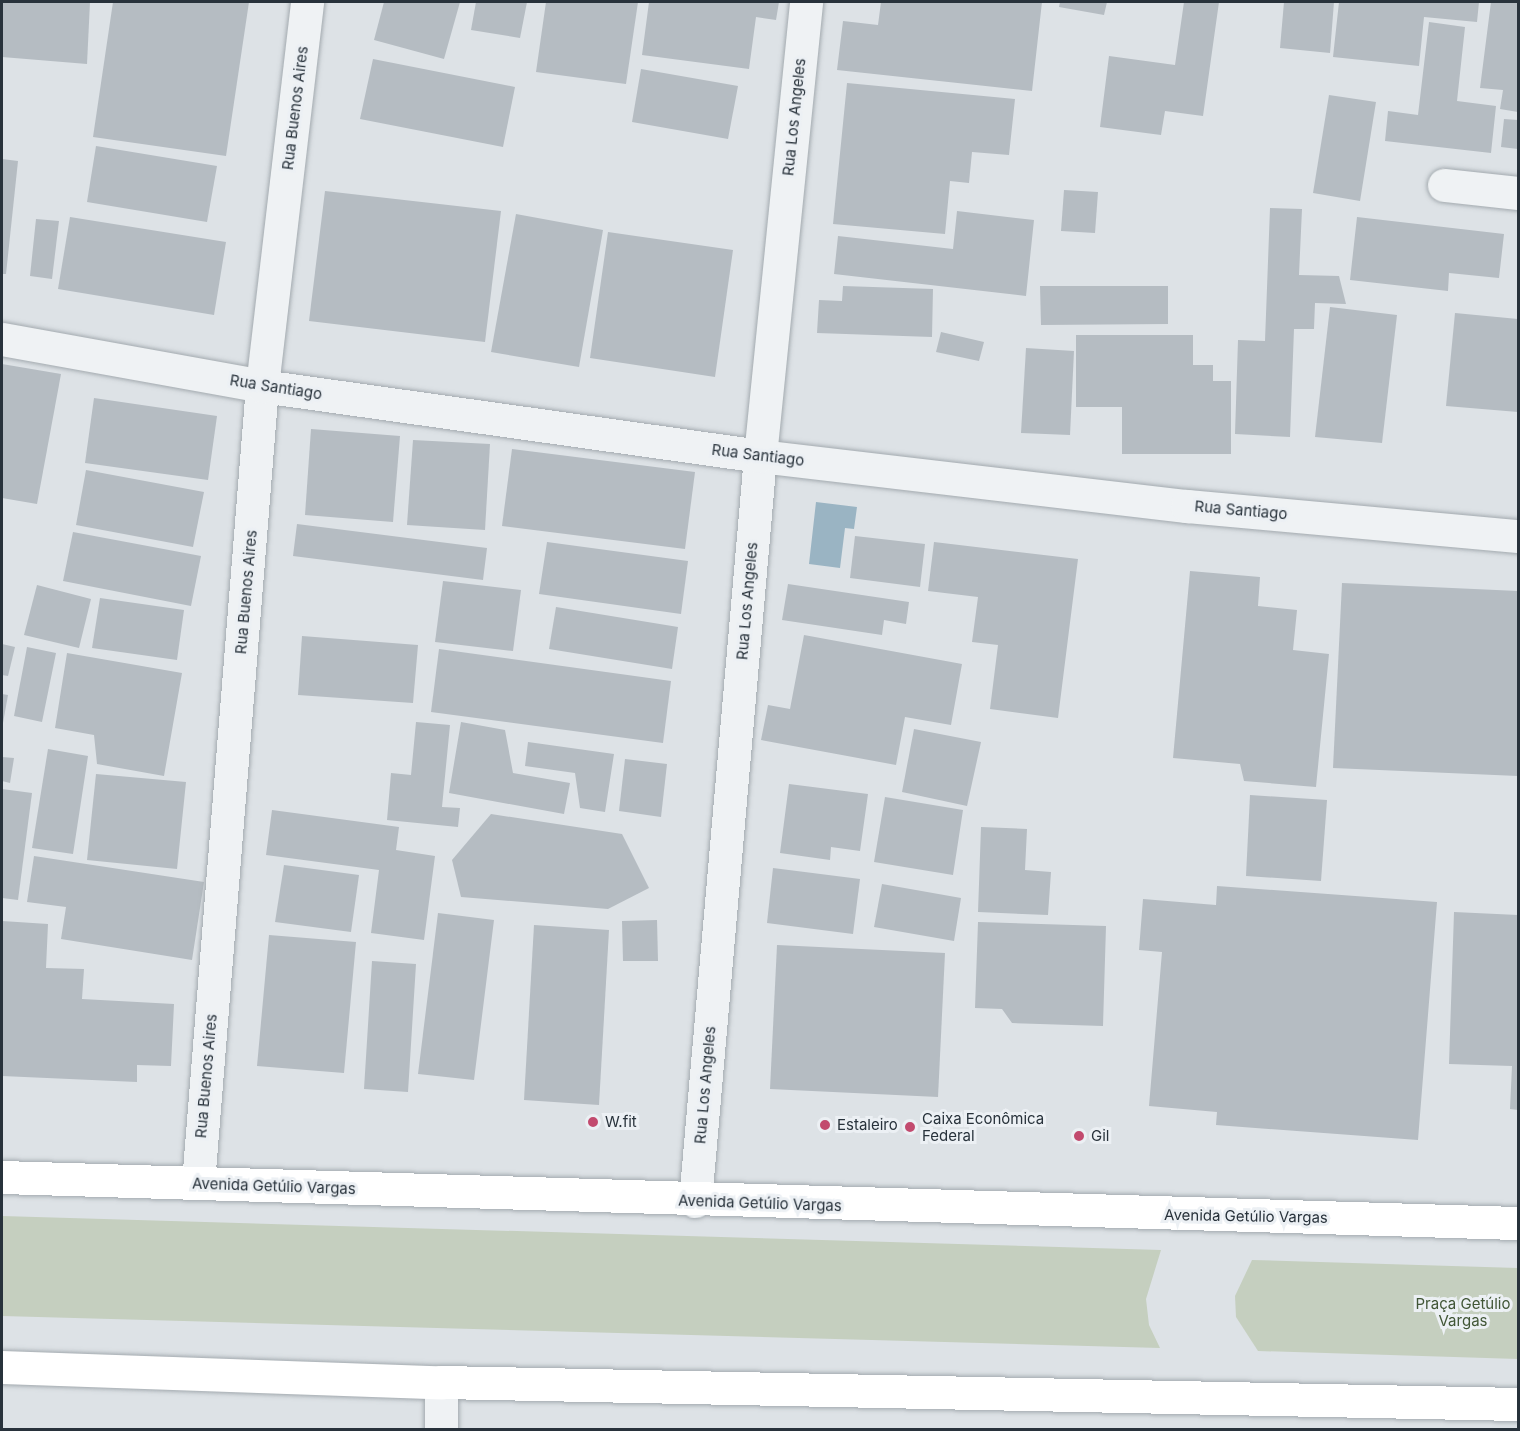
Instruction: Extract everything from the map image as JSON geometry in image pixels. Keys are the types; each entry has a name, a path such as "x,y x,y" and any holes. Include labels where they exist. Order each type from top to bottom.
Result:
{"main road":[{"name":"Avenida Getúlio Vargas","path":"2,1177 695,1201 1518,1223"},
{"path":"2,1367 441,1382 1518,1404"}],"street":[{"name":"Rua Buenos Aires","path":"198,1183 262,386 307,2"},
{"name":"Rua Los Angeles","path":"695,1201 760,456 806,2"},
{"path":"1444,185 1518,193"},
{"name":"Rua Santiago","path":"2,339 262,386 760,456 1187,506 1518,536"},
{"path":"441,1382 441,1430"}],"green space":[{"path":"2,1216 1161,1250 1146,1299 1149,1325 1160,1348 2,1316"},
{"name":"Praça Getúlio Vargas","path":"1252,1260 1518,1268 1518,1359 1258,1351 1236,1317 1235,1296"}],"water":[{"path":"816,502 857,507 854,529 845,528 840,568 809,564"}],"building":[{"path":"2,2 90,2 87,64 2,57"},
{"path":"113,2 249,2 226,156 93,137"},
{"path":"384,2 460,2 444,59 374,40"},
{"path":"476,2 527,2 520,38 471,30"},
{"path":"546,2 638,2 626,84 536,72"},
{"path":"649,2 779,2 776,20 756,17 749,69 642,55"},
{"path":"881,2 1042,2 1032,91 837,70 843,21 878,25"},
{"path":"1060,2 1107,2 1104,15 1059,7"},
{"path":"1184,2 1219,2 1203,116 1165,111 1161,135 1100,127 1109,56 1175,65"},
{"path":"1284,2 1334,2 1330,53 1280,48"},
{"path":"1339,2 1479,2 1477,22 1424,17 1419,66 1333,57"},
{"path":"1491,2 1518,2 1518,112 1500,109 1503,90 1480,88"},
{"path":"1429,22 1465,27 1457,101 1496,106 1491,153 1385,141 1388,111 1418,115"},
{"path":"373,59 515,87 503,147 360,119"},
{"path":"641,69 738,86 728,139 632,122"},
{"path":"847,83 1015,99 1009,155 972,152 969,183 950,181 945,234 833,224"},
{"path":"1329,95 1376,102 1360,201 1313,193"},
{"path":"1504,119 1518,120 1518,149 1501,147"},
{"path":"96,146 217,166 207,222 87,202"},
{"path":"2,159 18,161 6,274 2,274"},
{"path":"1064,190 1098,192 1095,233 1061,231"},
{"path":"325,191 501,211 485,342 309,321"},
{"path":"1270,208 1302,209 1299,275 1339,276 1346,304 1315,303 1314,329 1294,329 1290,437 1235,434 1238,340 1265,341"},
{"path":"957,211 1034,220 1026,296 834,274 838,236 953,249"},
{"path":"516,214 603,230 579,367 491,352"},
{"path":"70,217 226,242 214,315 58,289"},
{"path":"1357,217 1504,234 1499,278 1449,273 1448,291 1350,280"},
{"path":"36,219 59,221 52,279 30,276"},
{"path":"608,232 733,250 715,377 590,358"},
{"path":"843,286 933,289 932,337 817,333 819,300 842,301"},
{"path":"1040,286 1168,286 1168,324 1041,325"},
{"path":"1330,307 1397,315 1382,443 1315,437"},
{"path":"1455,313 1518,319 1518,412 1446,406"},
{"path":"941,332 984,342 979,361 936,352"},
{"path":"1076,335 1193,335 1193,365 1213,365 1213,381 1231,381 1231,454 1122,454 1122,407 1076,407"},
{"path":"1026,348 1074,351 1070,435 1021,433"},
{"path":"2,364 61,374 37,504 2,498"},
{"path":"94,398 217,416 208,480 85,463"},
{"path":"311,429 400,436 393,522 305,515"},
{"path":"413,440 490,444 485,530 407,525"},
{"path":"512,449 695,472 685,549 502,526"},
{"path":"86,470 204,492 193,547 76,525"},
{"path":"297,524 487,548 483,580 293,556"},
{"path":"73,532 201,556 191,606 63,581"},
{"path":"855,536 925,544 920,587 850,578"},
{"path":"547,542 688,561 681,614 539,594"},
{"path":"934,542 1078,559 1058,718 990,709 998,645 972,642 978,597 928,591"},
{"path":"1190,571 1260,577 1258,606 1297,610 1293,650 1329,654 1316,787 1244,781 1240,764 1173,758"},
{"path":"443,581 521,590 513,651 435,642"},
{"path":"1342,583 1518,591 1518,776 1333,768"},
{"path":"788,584 909,602 906,624 884,620 882,635 782,620"},
{"path":"37,585 91,599 79,648 24,635"},
{"path":"100,598 184,610 177,660 92,648"},
{"path":"556,607 678,627 672,669 549,649"},
{"path":"804,635 962,664 951,725 905,717 896,765 761,740 768,705 790,709"},
{"path":"302,636 418,645 413,703 298,695"},
{"path":"2,644 15,647 8,676 2,675"},
{"path":"27,647 56,653 42,722 14,716"},
{"path":"439,649 671,681 663,743 431,712"},
{"path":"67,653 182,673 164,776 97,764 94,735 55,728"},
{"path":"2,694 8,695 3,723 2,723"},
{"path":"416,722 450,725 442,807 460,808 458,827 387,820 391,773 411,775"},
{"path":"461,722 505,730 513,773 570,783 564,814 449,793"},
{"path":"914,729 981,742 967,806 902,792"},
{"path":"528,742 614,754 605,812 580,808 575,773 525,766"},
{"path":"48,749 88,756 73,854 32,848"},
{"path":"2,757 14,758 10,783 2,781"},
{"path":"625,759 667,764 661,817 619,811"},
{"path":"96,774 186,782 177,869 87,860"},
{"path":"789,784 868,794 860,851 831,847 830,860 780,853"},
{"path":"2,789 32,793 18,900 2,898"},
{"path":"1250,795 1327,800 1321,881 1246,876"},
{"path":"885,797 963,810 953,875 874,862"},
{"path":"272,810 399,827 396,850 435,856 424,940 371,933 379,870 266,855"},
{"path":"491,814 622,834 649,888 608,909 461,897 452,860"},
{"path":"981,827 1027,829 1025,870 1051,872 1048,915 978,912"},
{"path":"34,856 204,882 192,960 61,939 66,907 27,902"},
{"path":"284,865 359,875 351,932 275,922"},
{"path":"773,868 860,879 853,934 767,923"},
{"path":"882,884 961,898 954,941 874,927"},
{"path":"1217,886 1437,902 1418,1140 1216,1125 1217,1112 1149,1106 1162,952 1139,950 1143,899 1216,905"},
{"path":"1454,912 1518,915 1518,1110 1510,1109 1512,1066 1449,1064"},
{"path":"438,913 494,920 474,1080 418,1074"},
{"path":"657,920 658,961 623,961 622,921"},
{"path":"2,921 48,924 46,968 84,969 82,999 174,1004 171,1066 137,1065 137,1082 2,1076"},
{"path":"978,922 1106,926 1103,1026 1012,1023 1002,1009 975,1008"},
{"path":"534,925 609,930 599,1105 524,1100"},
{"path":"269,935 356,942 344,1073 257,1066"},
{"path":"777,945 945,953 938,1097 770,1089"},
{"path":"372,961 416,964 408,1092 364,1089"}],"place":[{"name":"W.fit","path":"593,1122"},
{"name":"Estaleiro","path":"825,1125"},
{"name":"Caixa Econômica Federal","path":"910,1127"},
{"name":"Gil","path":"1079,1136"}]}
